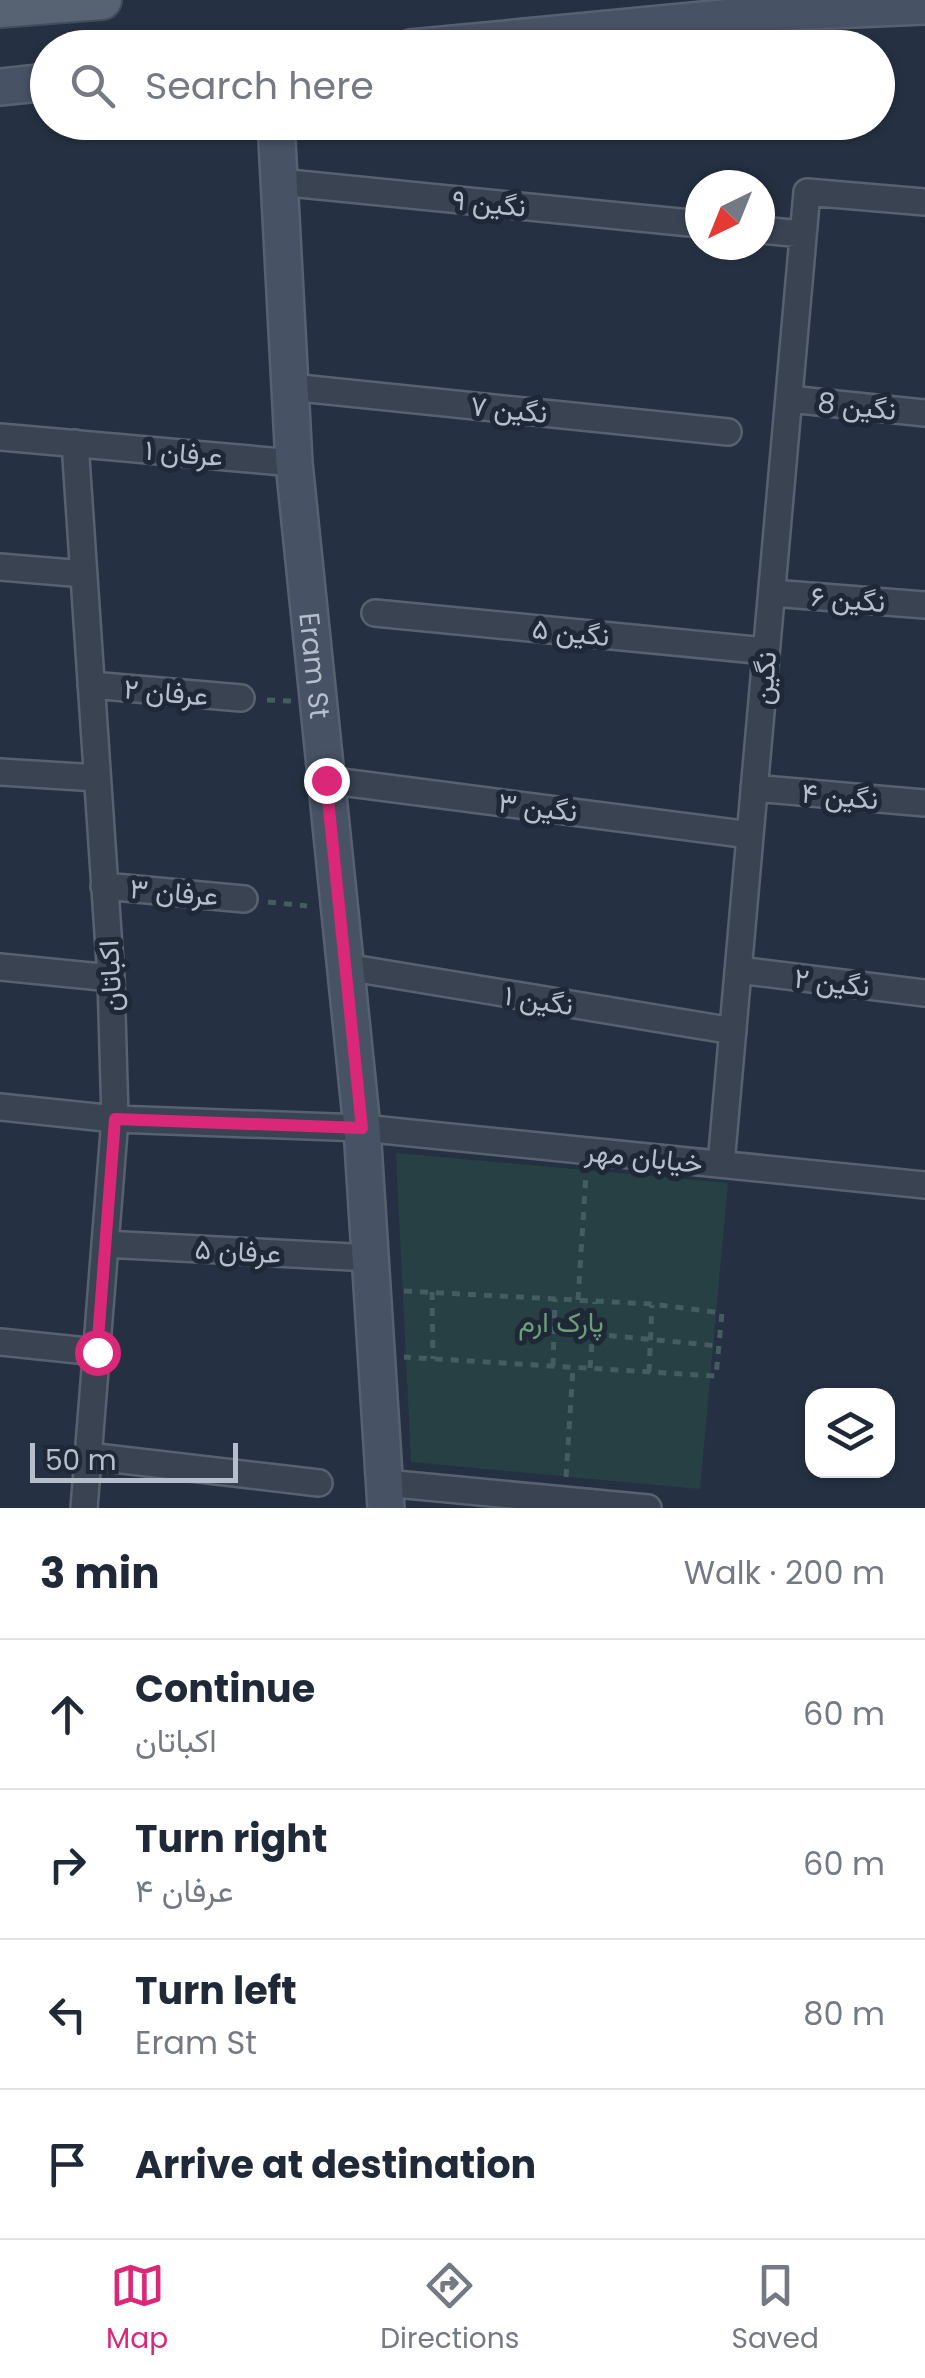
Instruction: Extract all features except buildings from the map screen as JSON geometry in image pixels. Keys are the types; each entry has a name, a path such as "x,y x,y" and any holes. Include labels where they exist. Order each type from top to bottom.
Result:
{"main road":[{"path":"0,8 94,1"}],"street":[{"path":"598,30 785,12 925,6"},
{"path":"0,87 30,84"},
{"name":"Eram St","path":"277,140 294,463 362,1128 385,1496"},
{"name":"نگین ۹","path":"279,182 685,223"},
{"name":"نگین","path":"721,1164 807,192 925,202"},
{"path":"775,231 804,234"},
{"name":"نگین ۷","path":"290,387 728,432"},
{"name":"نگین 8","path":"789,399 925,413"},
{"name":"عرفان ۱","path":"0,436 294,463"},
{"name":"اکباتان","path":"75,443 111,978 115,1119 84,1508"},
{"path":"0,567 84,574"},
{"name":"نگین ۶","path":"772,593 925,606"},
{"name":"نگین ۵","path":"376,613 766,651"},
{"name":"عرفان ۲","path":"91,686 241,698"},
{"path":"0,772 97,778"},
{"name":"نگین ۳","path":"326,780 750,835"},
{"name":"نگین ۴","path":"754,788 925,804"},
{"name":"عرفان ۳","path":"104,886 244,899"},
{"path":"0,967 111,978"},
{"name":"نگین ۱","path":"346,967 733,1031"},
{"name":"نگین ۲","path":"738,970 925,993"},
{"name":"خیابان مهر","path":"0,1106 115,1119 362,1128 925,1185"},
{"name":"عرفان ۵","path":"105,1244 371,1274"},
{"path":"0,1342 97,1352"},
{"path":"88,1456 319,1484"},
{"path":"385,1496 564,1500 648,1508"}],"path":[{"path":"241,698 319,703"},
{"path":"244,899 340,910"},
{"path":"578,1300 587,1151"},
{"path":"371,1274 432,1292 652,1304 722,1313 716,1376 376,1355"},
{"path":"432,1292 433,1359"},
{"path":"553,1366 555,1299"},
{"path":"590,1368 595,1301"},
{"path":"649,1372 652,1304"},
{"path":"593,1334 719,1346"},
{"path":"564,1500 573,1367"}],"green space":[{"name":"پارک ارم","path":"396,1153 728,1183 700,1489 411,1462"}],"route":[{"path":"97,1352 115,1119 362,1128 326,780"}]}
